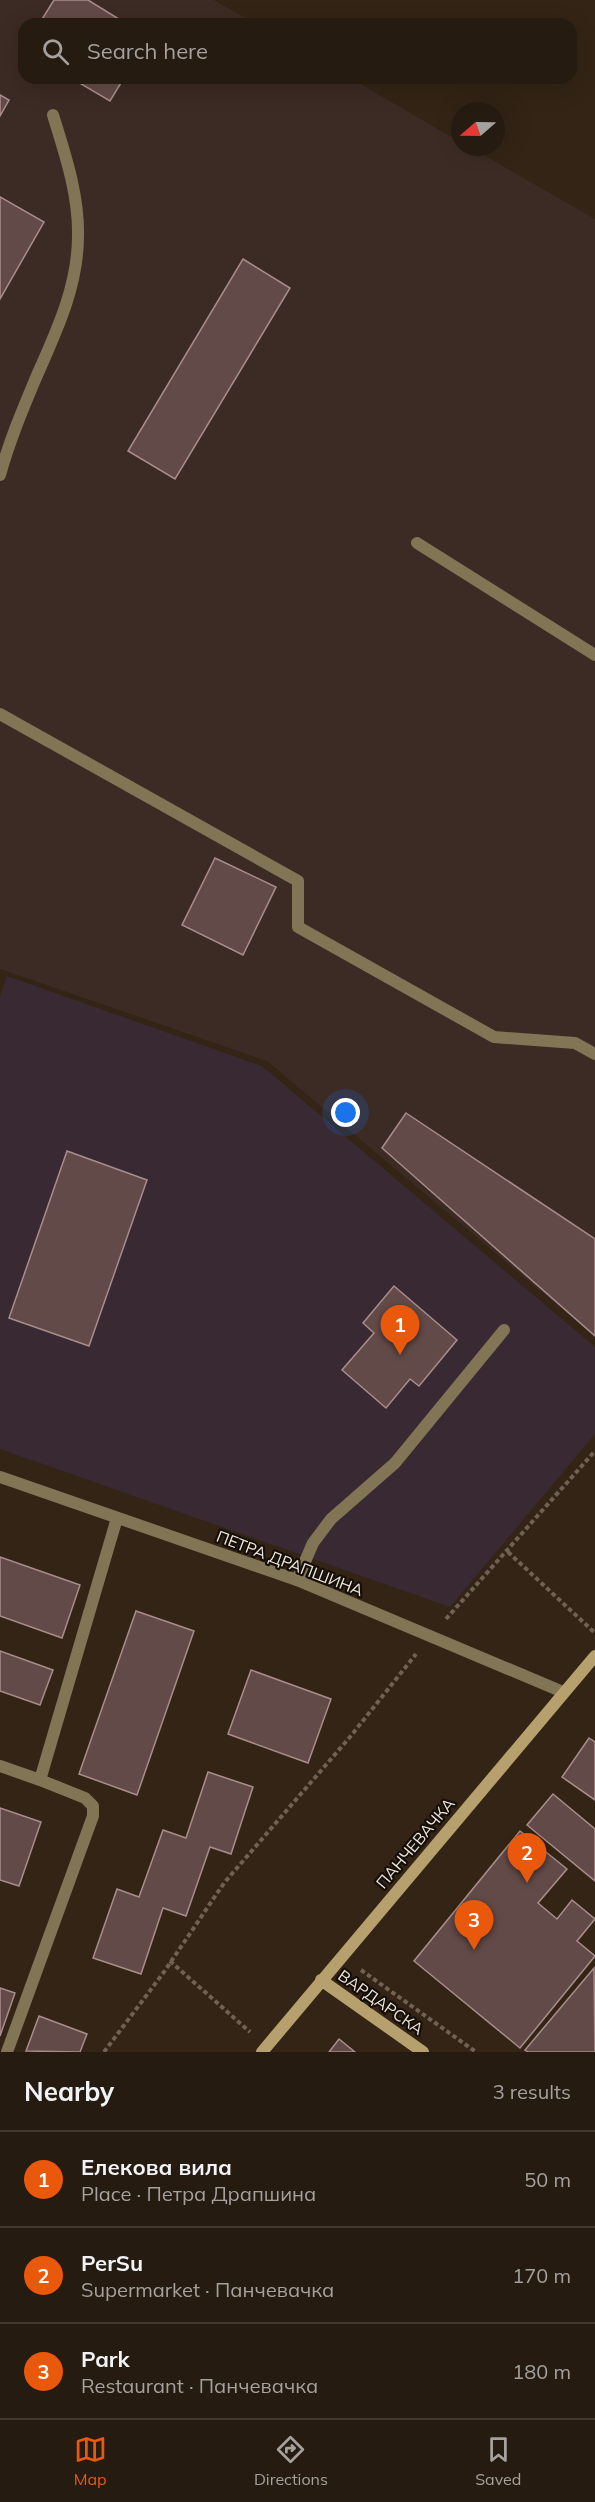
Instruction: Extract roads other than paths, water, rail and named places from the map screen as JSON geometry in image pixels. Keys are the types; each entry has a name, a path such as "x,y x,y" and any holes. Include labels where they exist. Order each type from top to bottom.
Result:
{"street":[{"path":"0,475 20,417 64,313 76,258 78,236 76,207 71,178 53,115"},
{"path":"417,543 595,655"},
{"path":"0,714 298,881 298,927 494,1037 575,1043 595,1054"},
{"path":"297,1580 313,1543 331,1519 395,1463 504,1330"},
{"name":"ПЕТРА ДРАПШИНА","path":"0,1477 297,1580 563,1692"},
{"path":"40,1780 117,1518"},
{"name":"ПАНЧЕВАЧКА","path":"264,2049 595,1656"},
{"path":"0,1766 86,1798 93,1806 93,1816 7,2052"},
{"name":"ВАРДАРСКА","path":"321,1980 423,2052"}],"place":[{"name":"Елекова вила","path":"400,1355"},
{"name":"PerSu","path":"527,1883"},
{"name":"Park","path":"474,1950"}]}
